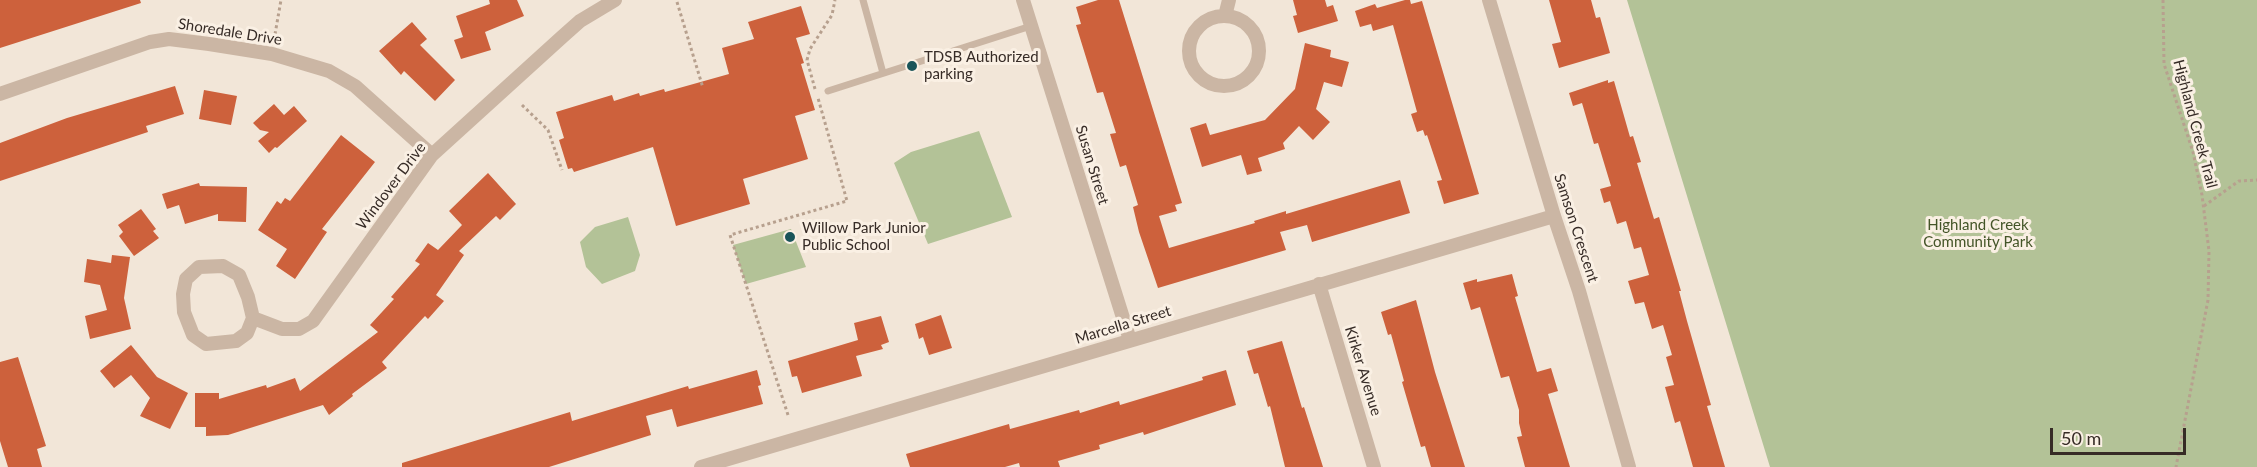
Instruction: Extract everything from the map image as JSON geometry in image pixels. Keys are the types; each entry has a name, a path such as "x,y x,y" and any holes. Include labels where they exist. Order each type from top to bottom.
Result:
{"street":[{"name":"Windover Drive","path":"254,318 282,328 299,329 313,321 432,155 580,21 615,0"},
{"name":"Susan Street","path":"1023,0 1130,340"},
{"path":"1225,15 1229,0"},
{"name":"Samson Crescent","path":"1489,0 1579,291 1629,467"},
{"path":"1225,15 1247,23 1259,43 1260,55 1249,76 1240,83 1217,86 1197,74 1191,64 1190,41 1203,22 1225,15"},
{"name":"Shoredale Drive","path":"0,94 150,42 170,39 272,54 329,71 355,86 432,155"},
{"name":"Marcella Street","path":"701,467 1554,216"},
{"path":"223,266 239,275 254,318 247,333 236,341 206,344 193,335 184,312 183,294 186,279 199,267 223,266"},
{"name":"Kirker Avenue","path":"1319,284 1374,467"}],"lane":[{"path":"863,0 883,73"},
{"path":"828,91 1031,26"}],"path":[{"path":"272,54 281,0"},
{"path":"788,416 730,235 847,201 807,60 810,49 832,15 835,0"},
{"name":"Highland Creek Trail","path":"2163,0 2164,64 2193,152 2210,251 2208,300 2176,467"},
{"path":"677,2 703,88"},
{"path":"522,105 548,130 562,170"},
{"path":"2203,206 2239,181 2257,180"}],"green space":[{"name":"Highland Creek Community Park","path":"1627,0 2257,0 2257,467 1770,467"},
{"path":"979,131 1012,217 928,244 894,163 911,152"},
{"path":"628,217 640,255 635,271 602,284 586,267 580,242 595,227"},
{"path":"791,229 806,267 746,284 733,245"}],"building":[{"path":"0,0 140,0 141,3 0,48"},
{"path":"489,0 517,0 524,16 485,32 491,50 461,59 454,40 463,37 456,16 490,4"},
{"path":"1098,0 1119,0 1182,203 1175,205 1177,211 1159,216 1169,248 1255,223 1254,221 1286,211 1286,214 1400,180 1410,213 1312,242 1307,225 1280,232 1286,250 1158,288 1139,232 1133,207 1138,205 1126,165 1120,167 1110,134 1116,133 1103,92 1097,93 1076,25 1081,24 1076,7"},
{"path":"1293,0 1325,0 1327,7 1333,5 1338,21 1298,33 1293,16 1297,15"},
{"path":"1410,0 1411,4 1422,1 1479,194 1444,204 1437,181 1442,180 1427,135 1425,136 1423,130 1417,132 1411,114 1417,112 1393,25 1373,31 1371,24 1360,27 1355,11 1375,4 1377,8"},
{"path":"1549,0 1591,0 1596,18 1600,17 1610,53 1559,68 1552,44 1561,42"},
{"path":"801,6 810,34 796,38 815,110 795,116 808,159 743,179 750,204 676,226 653,147 574,172 572,168 568,169 559,140 564,138 556,112 612,95 614,101 639,93 640,96 664,89 665,92 729,74 722,48 754,39 748,22"},
{"path":"412,22 427,39 420,45 455,80 435,101 404,71 401,75 379,51"},
{"path":"1305,43 1331,50 1330,57 1349,62 1342,87 1324,82 1316,109 1330,122 1313,140 1299,126 1283,143 1285,149 1258,158 1262,171 1247,175 1241,155 1202,167 1190,128 1206,123 1210,135 1265,120 1295,89"},
{"path":"1608,80 1608,83 1614,81 1630,137 1633,136 1641,162 1637,163 1654,219 1659,217 1681,291 1679,291 1711,405 1707,406 1725,467 1693,467 1680,421 1675,423 1665,387 1674,385 1666,357 1672,355 1663,325 1652,329 1644,302 1635,304 1628,281 1649,275 1641,247 1634,249 1626,221 1617,224 1610,201 1604,203 1600,189 1611,186 1598,143 1594,144 1582,103 1573,106 1569,93"},
{"path":"175,86 184,114 146,126 148,132 0,181 0,143 67,118"},
{"path":"204,90 237,96 231,125 199,119"},
{"path":"274,104 284,115 294,106 307,121 269,153 258,141 269,132 260,130 253,123"},
{"path":"341,135 375,162 322,229 327,232 295,279 276,266 287,249 258,230 277,201 281,204 285,198 290,201"},
{"path":"488,173 516,204 500,220 496,216 459,251 464,255 436,295 444,301 428,319 425,316 382,362 387,368 352,394 353,396 329,415 323,405 228,435 206,436 206,427 195,427 195,393 219,393 219,399 266,385 267,388 295,378 300,391 378,332 370,325 394,299 391,297 420,264 415,261 428,243 438,250 462,225 449,211"},
{"path":"199,183 200,186 247,187 246,222 218,221 218,214 185,224 179,205 167,209 162,194"},
{"path":"141,209 156,229 153,231 159,238 134,256 119,236 123,232 118,225"},
{"path":"112,255 130,257 124,298 131,329 90,339 85,316 107,310 100,285 84,282 87,259 111,263"},
{"path":"1512,274 1518,296 1515,297 1537,372 1551,368 1558,391 1548,394 1570,467 1525,467 1517,437 1522,436 1519,410 1509,376 1501,378 1480,307 1471,310 1463,283"},
{"path":"1416,300 1435,372 1465,467 1431,467 1425,446 1421,447 1391,334 1388,335 1381,312"},
{"path":"941,315 952,348 929,355 923,337 919,339 915,324"},
{"path":"881,316 889,342 881,345 883,349 856,356 862,376 802,393 797,376 792,377 788,361 858,340 854,323"},
{"path":"1282,341 1323,467 1285,467 1270,406 1268,407 1258,373 1254,374 1247,351"},
{"path":"131,345 157,377 188,393 170,429 140,416 150,398 131,375 114,388 100,371"},
{"path":"18,357 46,446 37,449 42,467 8,467 0,441 0,362"},
{"path":"757,370 763,404 677,427 672,409 646,416 651,435 549,467 402,467 402,463 570,412 572,421 688,386 689,389"},
{"path":"1226,370 1236,405 1144,435 1143,432 1099,445 1100,449 1058,461 1060,467 1020,467 1019,463 1005,467 910,467 906,454 1009,424 1010,429 1079,410 1080,413 1119,401 1120,405 1203,380 1202,377"}],"place":[{"name":"TDSB Authorized parking","path":"912,66"},
{"name":"Willow Park Junior Public School","path":"790,237"}]}
